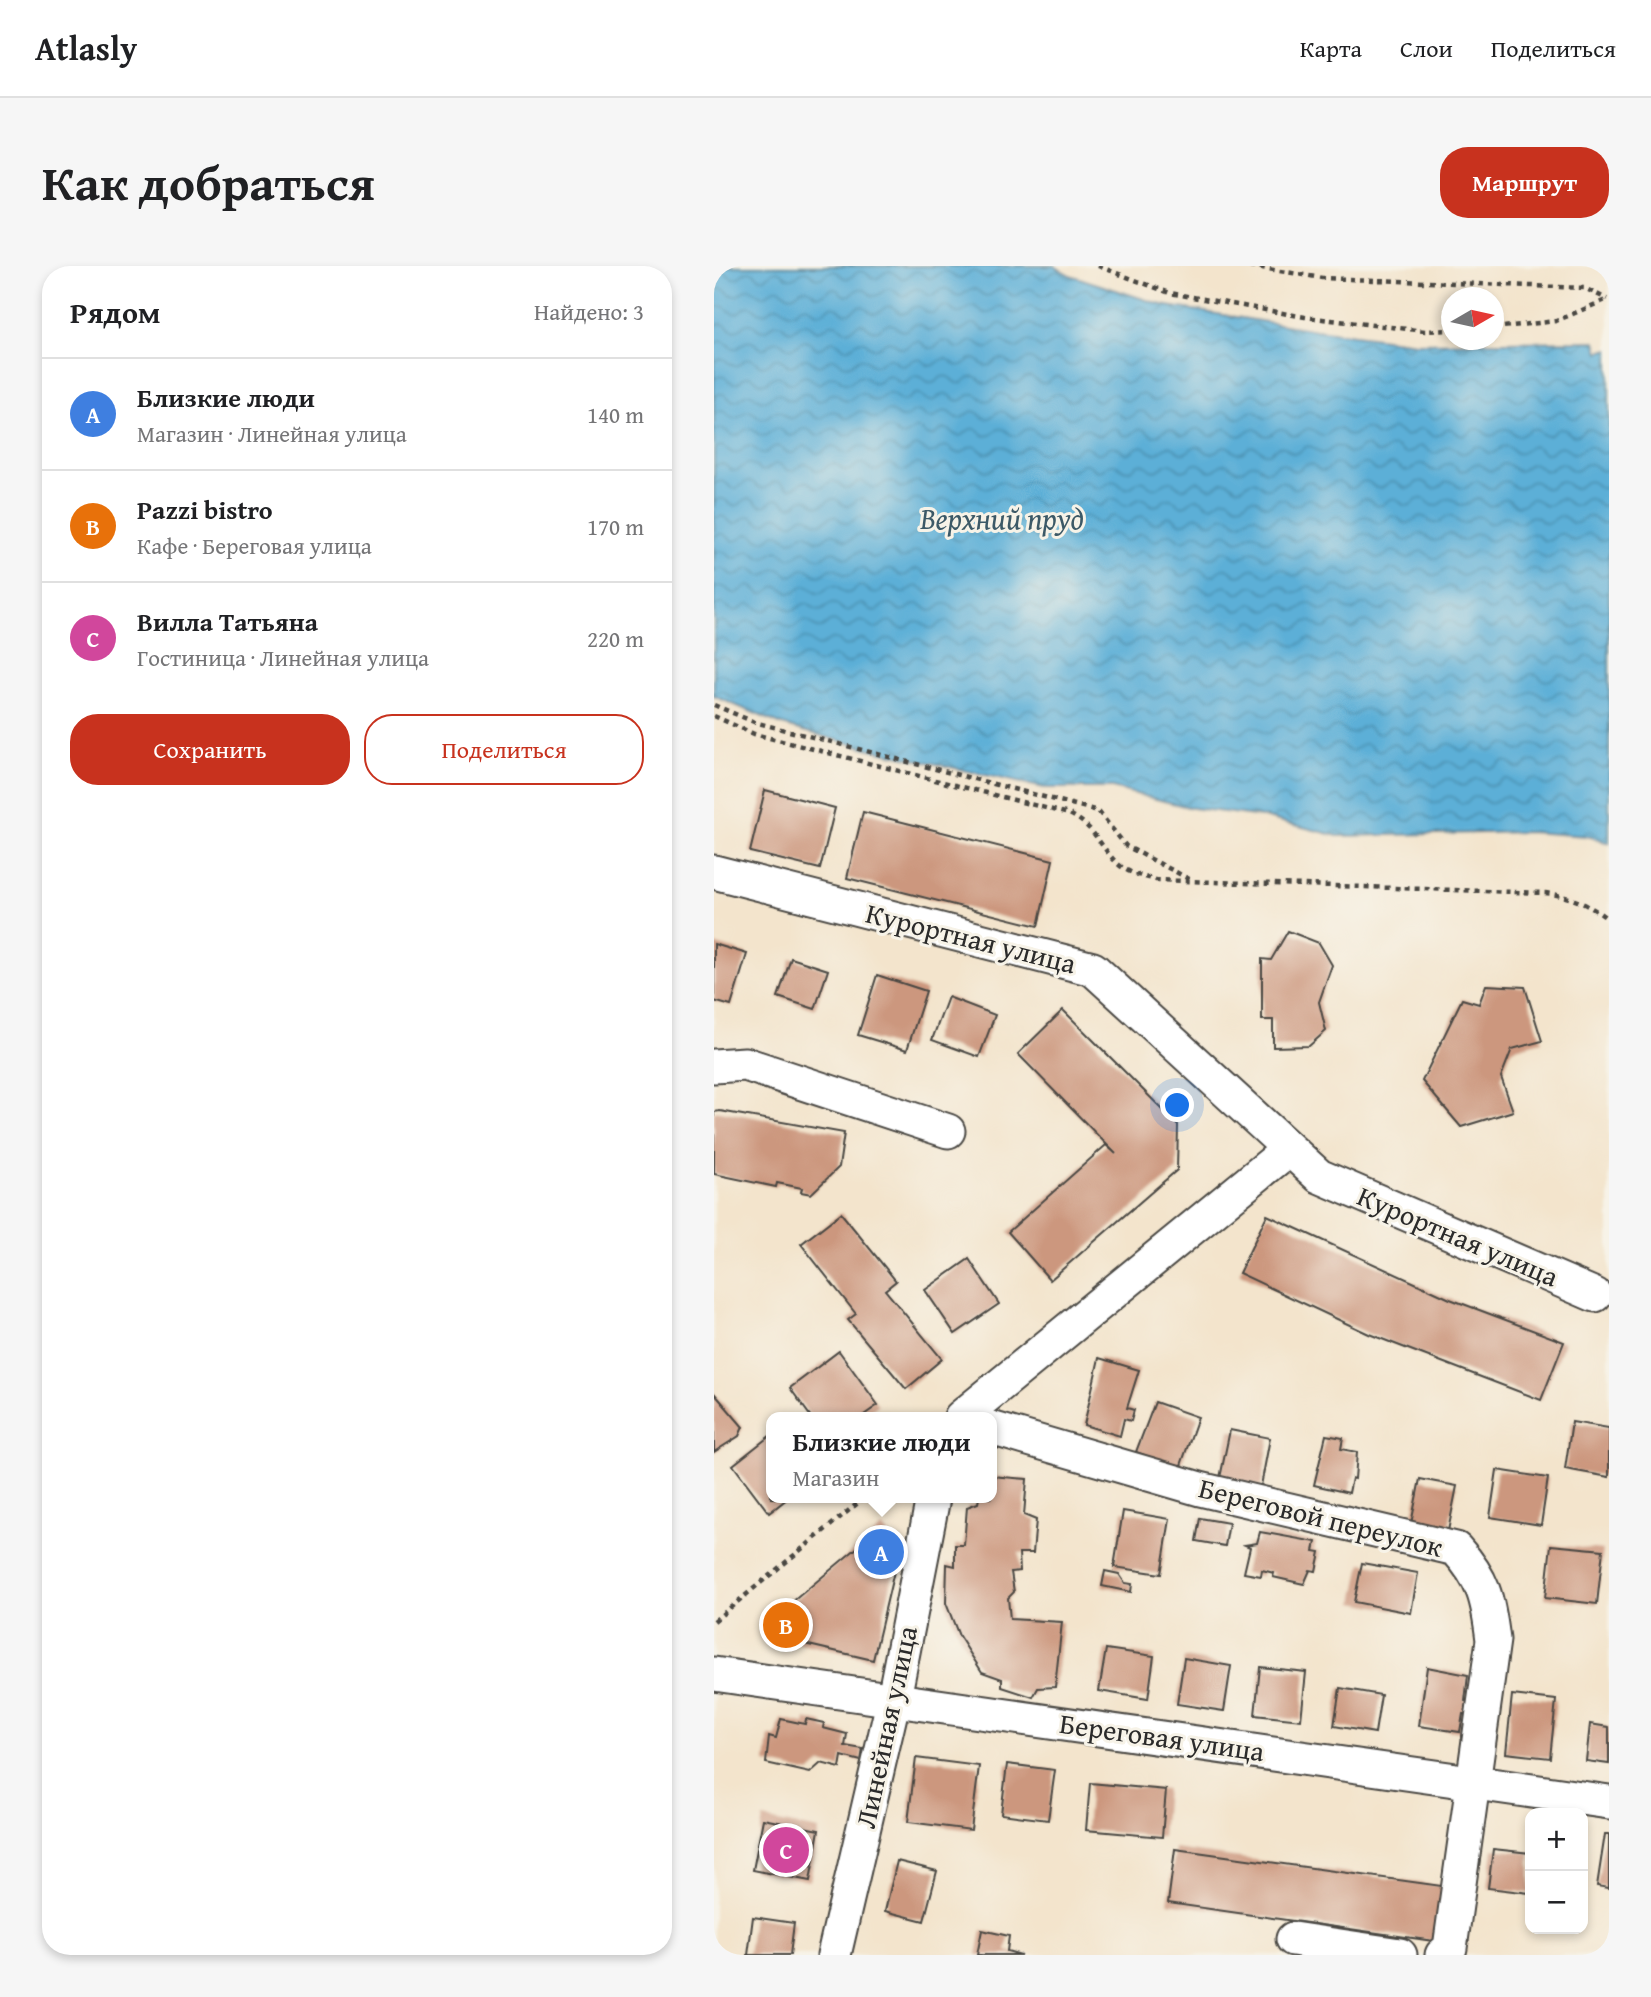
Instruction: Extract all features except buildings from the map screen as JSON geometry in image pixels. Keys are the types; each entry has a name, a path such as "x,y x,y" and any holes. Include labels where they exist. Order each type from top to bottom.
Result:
{"street":[{"name":"Курортная улица","path":"714,872 1093,970 1319,1176 1595,1295"},
{"path":"714,1066 745,1064 948,1131"},
{"path":"967,1412 1289,1149"},
{"name":"Береговой переулок","path":"997,1430 1200,1489 1456,1549 1475,1570 1488,1599 1493,1640 1450,1948 1442,1955"},
{"name":"Линейная улица","path":"834,1955 894,1698 932,1503"},
{"name":"Береговая улица","path":"714,1674 1609,1802"},
{"path":"1293,1940 1400,1955"}],"path":[{"path":"1098,266 1170,293 1305,317 1425,331 1441,330"},
{"path":"1250,266 1322,278 1584,288 1608,299"},
{"path":"1504,327 1556,321 1608,299"},
{"path":"714,705 754,722 1098,811 1126,846 1194,881"},
{"path":"714,716 754,734 1069,814 1084,821 1116,862 1134,874 1156,880 1545,893 1566,895 1593,907 1609,920"},
{"path":"714,1621 858,1503"}],"water":[{"name":"Верхний пруд","path":"714,266 1054,266 1070,275 1162,305 1316,330 1416,343 1441,343 1441,350 1504,350 1504,342 1596,341 1599,352 1609,349 1609,843 1588,836 1529,832 1338,836 1263,817 1192,808 1112,788 1044,788 874,750 782,725 714,696"}],"place":[{"name":"Близкие люди","path":"881,1552"},
{"name":"Pazzi bistro","path":"786,1625"},
{"name":"Вилла Татьяна","path":"786,1850"}]}
